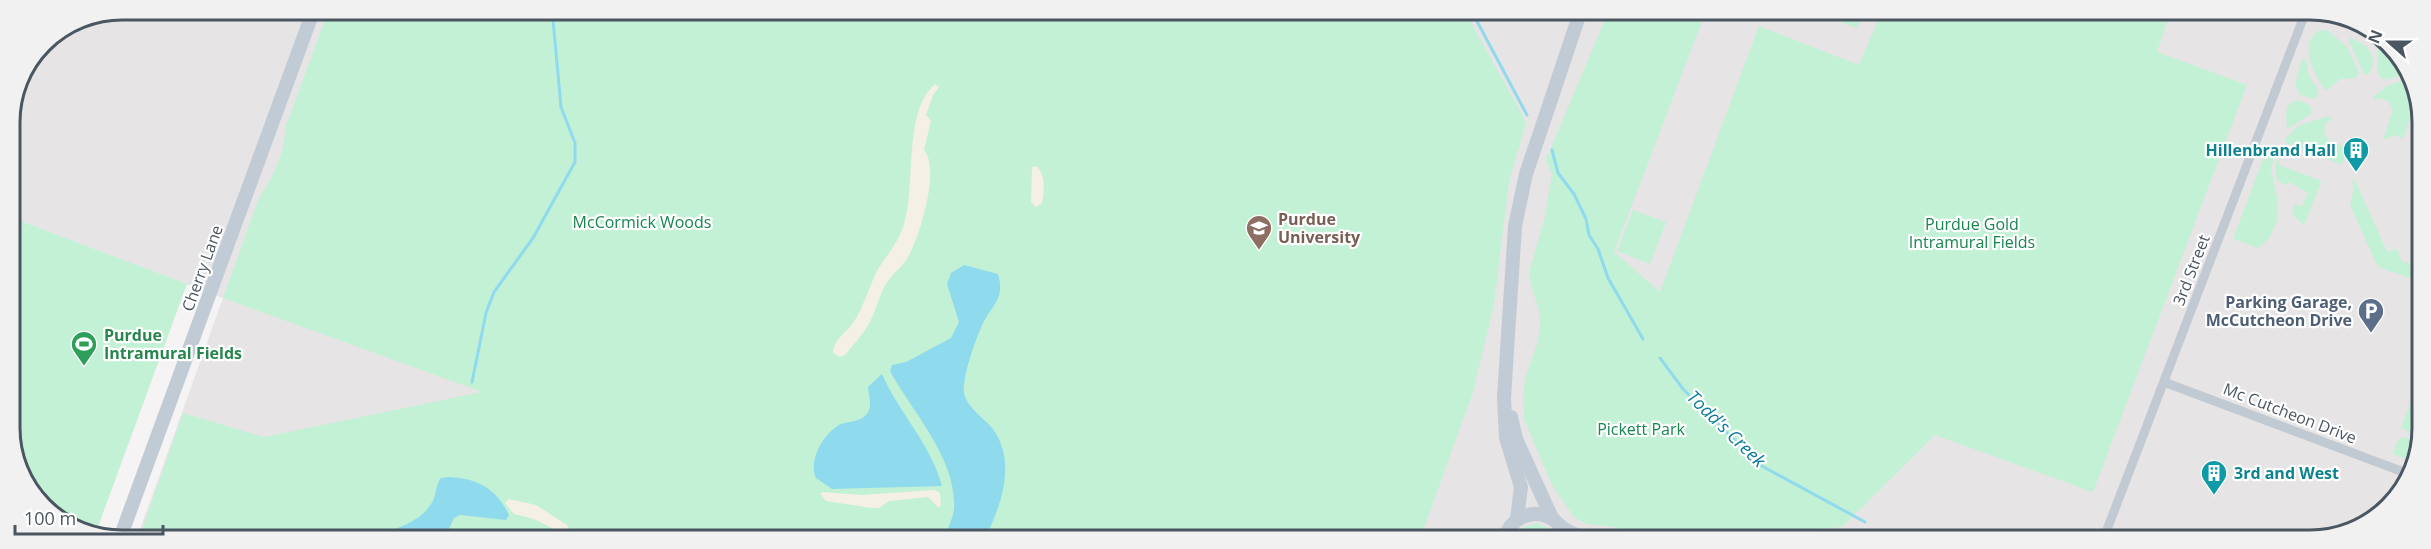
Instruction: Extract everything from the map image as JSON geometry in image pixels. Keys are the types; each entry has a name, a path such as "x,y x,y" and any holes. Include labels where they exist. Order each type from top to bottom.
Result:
{"street":[{"name":"Cherry Lane","path":"123,530 310,20"},
{"path":"1509,529 1517,519 1521,487 1506,438 1504,398 1513,249 1519,200 1578,20"},
{"name":"3rd Street","path":"2107,529 2303,20"},
{"path":"1507,370 1516,439 1560,528"},
{"name":"Mc Cutcheon Drive","path":"2164,382 2402,471"},
{"path":"1517,519 1535,513 1560,528"}],"shaded area":[{"name":"Purdue University","path":"2310,20 2329,21 2359,33 2359,72 2399,72 2410,102 2412,122 2412,428 2410,447 2398,478 2377,504 2349,522 2329,528 140,530 223,298 20,221 20,115 27,82 49,49 82,27 102,21"}],"green space":[{"name":"McCormick Woods","path":"325,20 1470,20 1526,122 1509,182 1494,304 1473,392 1423,529 142,530 183,413 264,437 482,392 223,298 259,198 281,155 285,129"},
{"name":"Purdue Gold Intramural Fields","path":"1605,20 1703,20 1614,252 1660,292 1759,26 1859,65 1878,20 2168,20 2157,52 2247,85 2093,492 1935,435 1842,527 1816,529 1624,529 1587,524 1574,517 1552,485 1524,419 1525,380 1538,341 1540,326 1539,311 1529,277 1545,217 1552,174 1546,160"},
{"path":"1835,20 1860,20 1857,28"},
{"path":"2327,30 2347,47 2359,73 2355,78 2340,79 2326,91 2313,69 2309,53 2312,37 2317,31"},
{"path":"2350,38 2359,42 2359,63 2349,41"},
{"path":"2302,59 2306,60 2309,76 2319,91 2315,99 2300,95 2295,85"},
{"path":"2378,72 2399,72 2401,76 2386,80 2380,77"},
{"path":"2403,80 2404,82 2411,115 2403,138 2395,135 2383,140 2393,110 2389,102 2380,98 2375,100 2374,96 2387,86"},
{"path":"2298,100 2311,106 2311,114 2287,129 2286,112 2289,104"},
{"path":"2329,116 2332,120 2327,122 2324,131 2328,140 2357,152 2345,157 2342,165 2286,143 2286,138 2299,125"},
{"path":"2269,144 2276,148 2271,170 2278,203 2277,221 2269,238 2258,248 2233,239"},
{"path":"2283,149 2279,165 2319,180 2321,183 2304,225 2292,214 2295,204 2302,206 2308,193 2289,182 2287,185 2277,181 2275,166"},
{"path":"2352,179 2355,180 2387,252 2397,249 2403,263 2408,262 2412,279 2381,268 2376,263 2350,205 2354,188"},
{"path":"1633,210 1666,222 1650,264 1617,251"},
{"name":"Purdue Intramural Fields","path":"20,221 187,284 98,527 70,516 49,500 41,490 27,467 21,447"},
{"path":"2412,399 2411,433 2407,433 2407,430 2401,428"},
{"path":"2405,437 2411,440 2406,459 2393,454 2398,440"},
{"path":"1538,523 1550,529 1522,529"}],"sand":[{"path":"935,84 939,87 933,95 926,115 931,121 924,150 929,159 929,188 917,236 907,259 881,293 867,326 845,355 840,357 833,353 835,344 857,317 876,273 902,230 907,214 914,133 918,114 924,97"},
{"path":"1036,166 1043,178 1044,188 1042,203 1036,207 1031,202 1032,167"},
{"path":"935,490 940,493 941,506 938,507 928,497 889,501 879,508 871,508 826,501 820,494 823,492 861,495"},
{"path":"509,499 536,505 567,525 569,530 556,530 534,519 514,514 505,503"}],"water":[{"path":"964,265 998,274 1000,283 999,297 985,320 973,348 964,385 969,404 993,429 1004,456 1004,484 989,530 948,530 954,509 953,490 948,472 932,437 890,371 892,365 906,362 951,338 959,322 947,284 951,273"},
{"path":"882,374 923,442 942,486 832,489 816,478 814,464 823,441 839,425 866,415 870,406 868,387"},
{"path":"441,478 460,478 478,483 498,498 509,515 506,520 460,515 454,518 449,530 392,530 411,522 425,511 433,501"}],"waterway":[{"path":"472,382 486,313 494,292 533,238 575,162 575,143 561,107 553,20"},
{"name":"Todd's Creek","path":"1476,20 1527,115"},
{"name":"Todd's Creek","path":"1552,150 1558,173 1574,194 1586,219 1589,235 1598,249 1608,278 1643,339"},
{"name":"Todd's Creek","path":"1660,358 1683,389 1760,465 1865,522"}],"place":[{"name":"Hillenbrand Hall","path":"2356,173"},
{"name":"Purdue University","path":"1259,251"},
{"name":"Parking Garage, McCutcheon Drive","path":"2371,334"},
{"name":"Purdue Intramural Fields","path":"84,367"},
{"name":"3rd and West","path":"2214,496"}],"park label":[{"name":"Pickett Park","path":"1641,429"}]}
